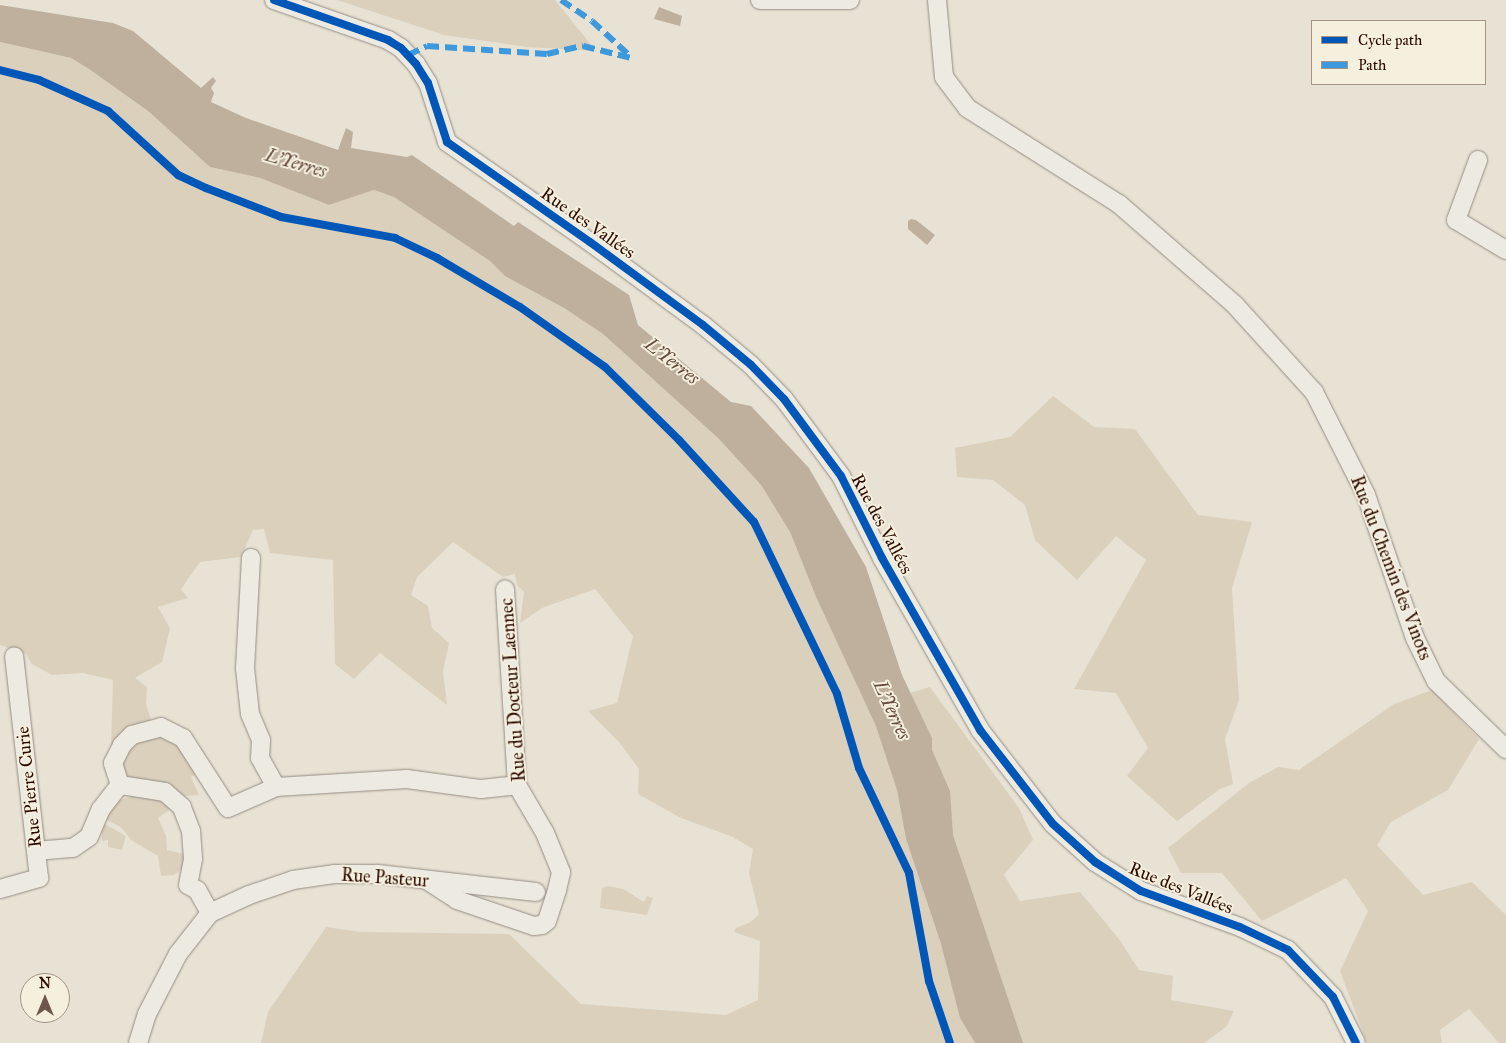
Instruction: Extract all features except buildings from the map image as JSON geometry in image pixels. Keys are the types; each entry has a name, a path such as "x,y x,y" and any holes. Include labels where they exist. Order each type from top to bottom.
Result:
{"street":[{"name":"Rue des Vallées","path":"274,0 388,40 401,48 416,64 428,83 447,142 613,258 703,325 750,365 784,399 840,476 882,558 980,730 1053,824 1094,862 1141,892 1240,927 1288,950 1333,997 1356,1043"},
{"path":"761,1 850,0"},
{"name":"Rue du Chemin des Vinots","path":"937,0 944,77 967,108 1119,204 1235,305 1314,392 1366,496 1414,638 1436,681 1506,749"},
{"path":"1478,160 1456,220 1506,250"},
{"path":"250,558 245,668 250,714 261,740 260,758 276,787"},
{"name":"Rue du Docteur Laennec","path":"426,880 457,900 534,926 542,925 547,920 561,872 545,833 517,785 505,589"},
{"name":"Rue Pierre Curie","path":"0,889 39,878 14,656"},
{"path":"120,785 114,763 122,744 132,735 160,728 183,738 228,808 276,787 407,779 481,789 517,785"},
{"path":"36,851 73,848 89,837 101,809 120,785"},
{"path":"120,785 165,792 182,807 192,841 193,859 188,885 197,890 210,913 178,954 147,1014 138,1043"},
{"name":"Rue Pasteur","path":"210,913 293,880 334,874 378,874 536,892"}],"shaded area":[{"path":"337,0 555,0 596,51 527,47 444,35"},
{"path":"0,42 71,58 148,111 210,167 260,178 329,205 374,190 394,197 490,261 505,276 564,308 603,334 718,438 761,485 790,532 816,597 877,726 897,790 906,839 947,962 960,1018 975,1043 261,1043 268,1012 326,927 361,932 509,934 581,1004 726,1015 758,1000 760,941 734,932 736,928 751,922 759,914 749,873 753,849 733,837 681,818 638,794 639,769 619,742 588,711 617,703 633,636 595,589 542,608 520,623 524,592 517,585 515,574 503,577 453,542 417,577 411,595 428,606 432,628 449,643 443,671 447,705 380,653 354,679 335,664 333,560 270,553 264,529 253,530 241,557 200,562 181,589 188,598 158,607 170,628 162,662 135,678 147,687 146,704 151,720 135,725 111,746 113,680 83,673 52,675 32,664 26,654 0,645"},
{"path":"1053,396 1094,427 1135,429 1198,515 1252,522 1232,588 1239,700 1225,739 1233,784 1220,789 1177,821 1127,776 1148,748 1116,693 1074,689 1146,560 1116,536 1077,580 1035,540 1025,505 993,480 957,477 955,448 1010,437"},
{"path":"930,687 1019,808 1033,840 1004,875 1020,901 1080,892 1119,939 1139,970 1173,976 1171,1000 1234,1011 1226,1027 1204,1043 1010,1043 910,693"},
{"path":"1432,690 1479,739 1448,790 1391,822 1377,845 1423,895 1472,882 1506,915 1506,1043 1499,1043 1469,1009 1440,1030 1442,1043 1367,1043 1340,971 1368,911 1346,878 1262,921 1222,873 1181,873 1168,848 1249,783 1278,767 1299,770 1394,704"},
{"path":"169,734 200,773 191,777 199,795 184,796 129,779 122,770 124,751 137,738"},
{"path":"139,794 151,794 173,807 158,818 166,836 167,850 188,855 184,867 174,875 161,876 158,856 131,840 122,828 103,818 118,801"},
{"path":"101,822 126,836 122,850 108,847 108,840 102,841 102,833 97,833"},
{"path":"608,886 623,889 644,902 647,896 653,898 647,915 600,908 602,888"}],"water":[{"name":"L'Yerres","path":"0,5 113,23 133,31 201,88 213,77 216,81 211,88 214,93 211,102 246,118 338,150 346,128 353,132 351,148 407,157 412,155 514,226 518,222 629,295 638,325 731,402 751,406 809,468 866,567 902,675 932,738 932,750 950,791 953,835 1023,1043 975,1043 960,1018 941,944 906,839 897,790 876,726 816,597 790,532 761,485 718,438 603,334 564,308 505,276 490,261 394,197 374,190 329,205 260,178 210,167 148,111 71,58 0,42"},
{"path":"659,7 682,16 680,26 654,19"},
{"path":"911,219 916,220 935,235 927,245 908,229 908,221"}],"marked path":[{"path":"561,0 592,21 630,56"},
{"path":"408,55 427,46 547,54 583,46 631,58"}],"cycle path":[{"path":"274,0 388,40 401,48 416,64 428,83 447,142 590,242 703,325 751,365 784,399 841,476 882,558 980,730 1053,824 1095,862 1141,891 1240,927 1288,950 1333,997 1356,1043"},
{"path":"0,70 39,80 108,111 178,175 206,188 281,217 395,238 437,258 520,307 605,367 679,440 754,522 837,694 859,768 909,873 929,981 950,1043"}]}
